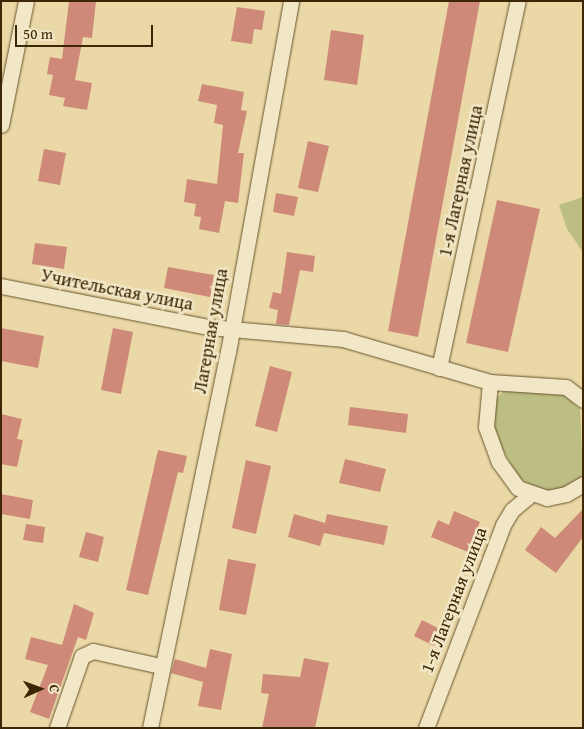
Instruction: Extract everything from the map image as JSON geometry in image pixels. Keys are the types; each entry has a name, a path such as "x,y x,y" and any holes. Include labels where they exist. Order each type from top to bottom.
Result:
{"street":[{"path":"1,125 26,1"},
{"name":"Лагерная улица","path":"150,728 160,666 231,330 291,1"},
{"name":"1-я Лагерная улица","path":"440,368 518,1"},
{"name":"Учительская улица","path":"1,286 231,330 343,339 490,382 544,384 566,387 582,396"},
{"path":"490,382 485,412 490,442 506,476 530,495 547,498 566,494 583,484"},
{"name":"1-я Лагерная улица","path":"426,728 503,524 512,510 530,495"},
{"path":"57,728 82,656 93,651 160,666"}],"green space":[{"path":"583,197 583,252 567,229 559,205"},
{"path":"505,390 546,390 564,395 580,409 583,475 578,481 563,490 545,492 520,479 496,438 493,416 495,400"}],"building":[{"path":"69,1 96,1 92,38 83,37 75,80 92,83 87,110 63,106 65,98 49,95 53,75 47,74 50,57 62,59"},
{"path":"449,1 480,1 418,337 388,331"},
{"path":"237,7 265,11 262,30 254,29 252,44 231,41"},
{"path":"331,30 364,35 357,85 324,80"},
{"path":"202,84 244,92 241,110 247,111 238,153 244,153 238,203 225,201 219,233 199,229 201,217 194,216 196,204 184,202 187,179 217,184 223,125 214,123 217,105 198,101"},
{"path":"308,141 329,146 318,192 298,188"},
{"path":"44,149 66,153 60,185 38,181"},
{"path":"276,193 298,197 294,216 273,212"},
{"path":"497,200 540,209 508,352 466,343"},
{"path":"35,243 67,247 64,269 32,264"},
{"path":"287,252 315,256 313,272 300,270 289,325 276,324 278,310 269,308 273,292 281,294"},
{"path":"168,267 214,275 210,297 164,288"},
{"path":"1,328 44,336 38,368 1,361"},
{"path":"113,328 133,332 121,394 101,390"},
{"path":"270,366 292,372 277,432 255,426"},
{"path":"350,407 408,414 406,433 348,425"},
{"path":"1,414 22,419 17,439 23,440 17,467 1,464"},
{"path":"158,450 187,456 183,473 178,472 148,595 126,590"},
{"path":"345,459 386,469 380,492 339,483"},
{"path":"246,460 271,466 256,534 232,528"},
{"path":"1,494 33,500 30,519 1,514"},
{"path":"583,509 583,537 556,573 525,550 541,527 555,538"},
{"path":"454,511 480,522 468,552 431,537 438,520 449,525"},
{"path":"294,514 325,523 327,514 388,526 384,545 324,533 320,546 288,537"},
{"path":"26,524 45,527 43,543 23,540"},
{"path":"86,532 104,537 98,562 79,557"},
{"path":"228,559 256,564 246,615 219,610"},
{"path":"74,604 94,613 86,640 78,637 49,719 30,712 48,665 25,659 31,637 62,645"},
{"path":"422,620 442,630 434,646 414,636"},
{"path":"210,649 232,654 221,710 198,706 203,682 171,673 175,659 206,668"},
{"path":"304,658 329,663 315,728 262,728 269,694 261,693 263,674 300,677"}]}
